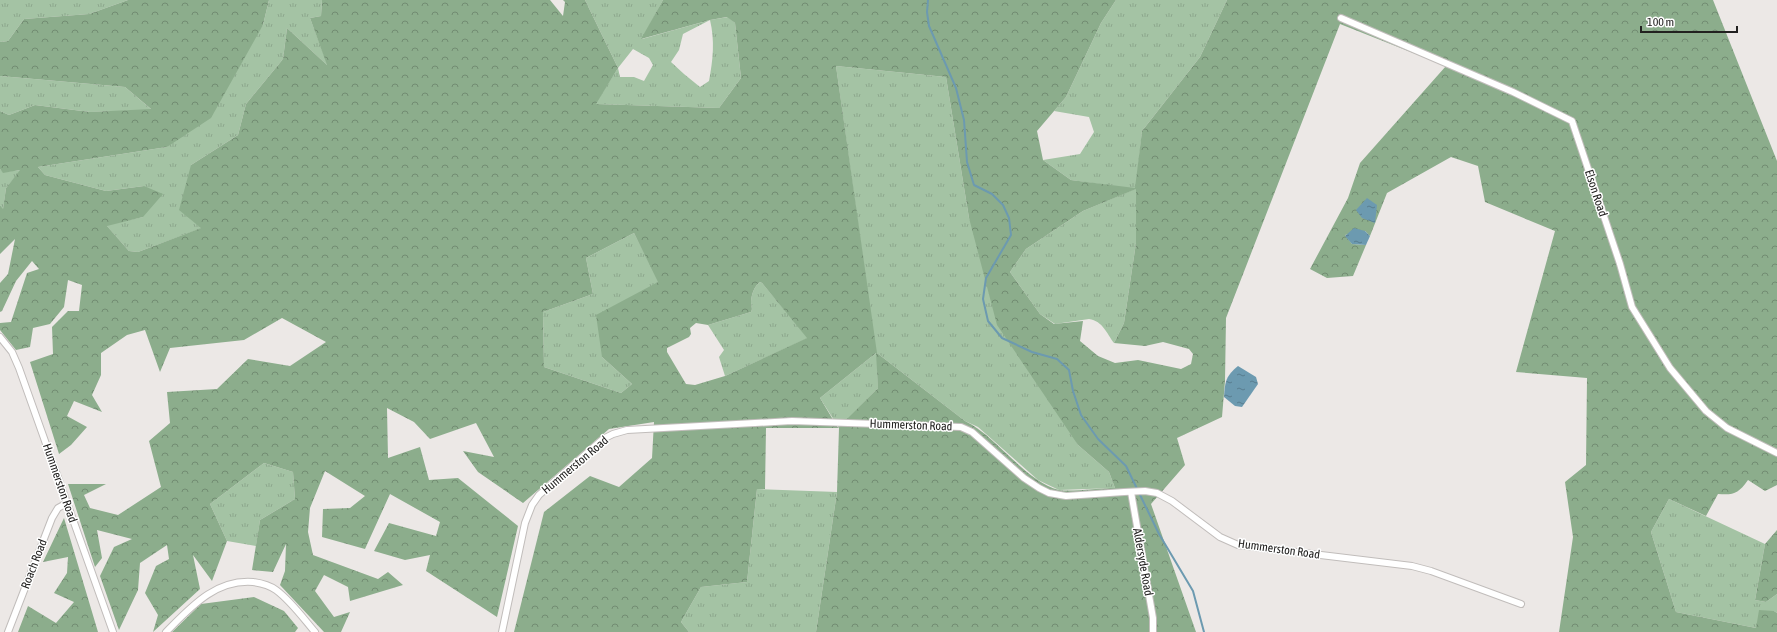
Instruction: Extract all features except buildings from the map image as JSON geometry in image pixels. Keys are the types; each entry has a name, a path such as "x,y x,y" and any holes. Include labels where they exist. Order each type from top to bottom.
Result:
{"street":[{"name":"Elson Road","path":"1341,18 1513,92 1572,121 1620,264 1632,307 1670,368 1706,411 1728,428 1777,453"},
{"name":"Hummerston Road","path":"0,337 12,352 19,368 113,632"},
{"name":"Hummerston Road","path":"502,632 525,523 532,505 539,495 598,443 608,436 620,432 792,421 961,427 972,432 1024,478 1049,493 1066,496 1145,491 1162,495 1220,537 1238,545 1417,567 1521,604"},
{"name":"Aldersyde Road","path":"1131,492 1153,618 1153,632"},
{"name":"Roach Road","path":"8,632 52,518 58,508 67,503"},
{"path":"166,632 209,592 226,585 250,582 265,584 275,589 313,631"}],"green space":[{"path":"0,0 128,0 89,14 24,19 8,41 0,42"},
{"path":"128,0 269,0 263,25 211,118 167,147 38,167 45,175 106,191 144,186 163,194 143,217 107,226 129,251 138,252 201,228 179,210 191,165 238,135 246,104 283,59 287,28 327,65 310,18 321,16 322,0 550,0 563,16 565,2 563,0 585,0 618,68 596,104 719,108 741,78 735,23 727,17 710,20 641,39 663,0 1116,0 1101,23 1066,97 1037,131 1043,160 1071,180 1135,188 1142,131 1200,57 1227,0 1713,0 1777,161 1777,485 1765,491 1748,480 1735,493 1718,494 1706,516 1669,499 1651,532 1676,612 1756,628 1759,610 1774,611 1777,613 1777,632 1559,632 1573,537 1565,482 1586,465 1587,378 1516,372 1555,231 1485,202 1478,166 1451,157 1387,193 1370,236 1365,231 1345,235 1352,244 1366,245 1353,276 1327,278 1310,269 1348,198 1360,163 1446,66 1340,24 1226,318 1225,381 1222,417 1177,438 1185,465 1151,504 1196,632 816,632 837,492 839,428 838,428 766,428 765,489 757,489 747,582 701,587 681,622 689,632 514,632 544,512 590,476 619,487 652,458 654,422 609,429 523,503 478,472 463,451 494,457 476,423 430,439 414,422 387,408 388,458 420,447 429,480 458,478 518,526 497,617 426,571 430,555 405,560 374,551 389,523 436,536 440,522 390,494 365,549 322,537 323,509 350,508 365,496 325,471 310,508 308,532 313,555 378,579 388,572 403,585 350,601 348,587 324,575 315,591 334,617 350,612 341,632 324,632 280,585 285,571 286,544 273,572 252,570 260,520 295,499 293,472 264,463 210,504 227,541 212,581 193,555 200,589 153,632 158,615 145,593 156,566 169,559 167,545 140,563 138,590 119,630 100,576 114,547 132,539 97,530 102,558 95,567 68,484 106,484 84,495 90,508 118,515 161,487 149,441 170,423 167,392 217,389 248,359 290,366 326,342 282,318 244,340 170,348 160,372 145,330 127,335 101,353 101,375 92,395 102,412 74,401 67,416 87,427 71,445 59,454 30,362 53,354 52,327 68,311 79,311 82,285 68,280 64,307 50,324 33,328 30,347 16,350 0,330 0,323 11,322 27,273 39,269 32,261 16,281 2,311 0,312 0,283 8,274 15,239 0,254 0,205 3,209 6,188 20,170 3,173 0,169 0,111 9,115 35,105 90,112 151,109 125,87 0,76 0,42 8,41 24,19 89,14","holes":["836,66 946,77 969,218 997,325 1078,445 1109,472 1115,488 1059,490 1046,485 1034,478 989,437 965,421 877,353","1136,189 1136,243 1124,323 1114,343 1145,346 1163,342 1189,349 1193,354 1191,364 1181,369 1138,360 1115,363 1098,356 1080,341 1083,321 1054,324 1040,314 1010,272 1026,249 1083,211","634,233 658,282 596,315 602,357 632,384 621,393 544,367 543,312 593,294 586,258","760,282 762,283 807,338 725,376 695,385 686,384 667,352 667,348 689,337 691,334 690,328 696,323 708,325 751,312 753,291","876,353 878,388 838,428 820,398"]},
{"path":"269,0 322,0 321,16 310,18 328,66 287,28 283,59 246,104 238,135 191,165 202,228 138,252 129,251 106,225 143,217 144,186 106,191 45,175 38,167 167,147 263,25"},
{"path":"585,0 663,0 642,39 710,20 728,17 735,23 741,78 719,108 595,104 618,68","holes":["710,20 713,35 712,66 709,81 700,87 671,62 679,50 683,34","633,49 649,58 653,65 644,81 634,77 620,77 618,68"]},
{"path":"1116,0 1227,0 1200,57 1142,131 1136,188 1136,243 1124,323 1114,343 1104,328 1094,320 1089,319 1055,324 1040,314 1010,272 1026,249 1083,211 1135,189 1071,180 1043,160 1080,154 1094,132 1089,117 1054,111 1066,97 1101,23"},
{"path":"836,66 946,77 969,218 1078,445 1109,472 1115,488 1059,490 1038,480 978,427 965,421 877,353 878,388 839,428 820,398 876,353"},
{"path":"0,76 125,87 152,110 90,112 35,105 9,115 0,111"},
{"path":"0,169 3,172 21,170 6,188 3,210 0,205"},
{"path":"634,233 659,282 602,357 632,384 621,393 544,367 543,312 593,294 586,258"},
{"path":"760,282 808,338 725,376 719,357 724,350 708,325 751,312 752,294"},
{"path":"264,463 293,472 295,499 260,520 256,546 227,541 210,504"},
{"path":"757,489 837,492 816,632 689,632 681,622 701,587 747,582"},
{"path":"1669,499 1765,544 1755,600 1766,602 1777,594 1777,613 1774,611 1756,628 1676,612 1651,532"},
{"path":"64,518 98,632 18,632 28,606 56,623 74,602 54,593 67,573 68,557 43,562"},
{"path":"1777,530 1777,594 1766,602 1755,600 1765,544"},
{"path":"254,597 284,611 298,628 295,632 172,632 201,604"}],"water":[{"path":"1367,198 1377,205 1375,223 1362,218 1356,210"},
{"path":"1354,228 1365,231 1370,236 1366,245 1352,244 1345,236"},
{"path":"1238,366 1256,377 1258,384 1242,407 1235,406 1224,397 1227,379"}],"waterway":[{"path":"928,0 927,12 929,26 956,88 964,120 967,162 974,185 992,194 1003,205 1009,218 1011,235 986,278 983,299 988,321 1002,338 1032,352 1057,359 1069,370 1073,391 1081,415 1098,439 1126,466 1159,534 1193,591 1204,632"}]}
